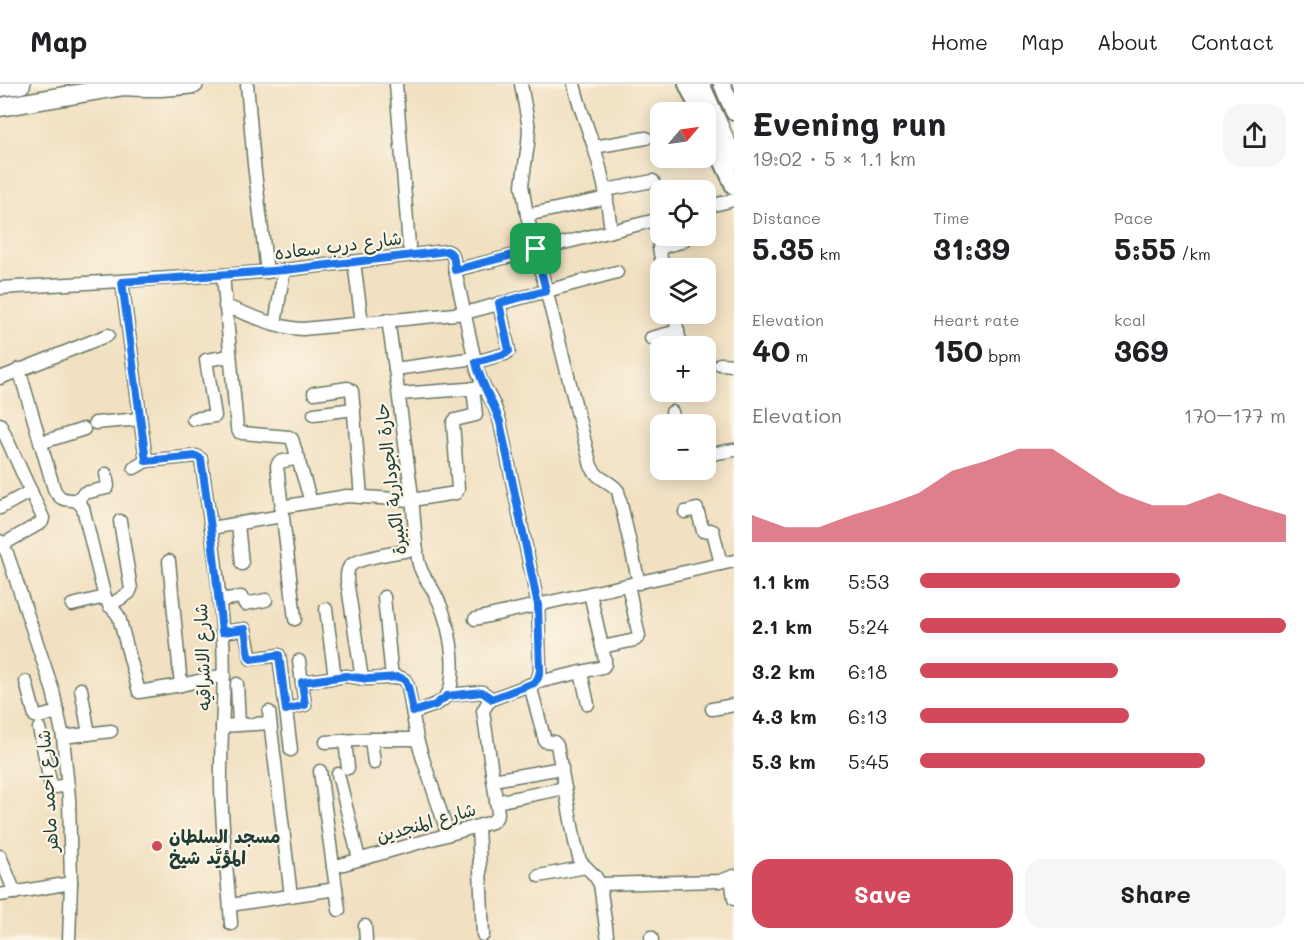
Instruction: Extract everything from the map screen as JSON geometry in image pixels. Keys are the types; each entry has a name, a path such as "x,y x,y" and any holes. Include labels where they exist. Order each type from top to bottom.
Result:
{"main road":[{"path":"0,87 21,84"},
{"path":"0,106 123,86 140,88 194,84"},
{"path":"687,84 695,102"},
{"path":"700,84 734,160"},
{"path":"711,84 734,136"},
{"path":"722,84 734,112"},
{"path":"716,147 734,186"}],"street":[{"path":"247,84 267,272"},
{"path":"396,84 409,246"},
{"path":"521,84 528,128 522,185 527,215 591,466 599,478 613,484 618,491 633,584 639,636 635,640 602,647"},
{"path":"574,84 606,194 611,231"},
{"path":"594,147 646,138"},
{"path":"527,215 650,182"},
{"path":"716,204 734,200"},
{"path":"211,528 238,524 311,502 347,496 412,500 456,493 458,491 453,423 455,420 476,415 478,388 475,360 455,270 650,221"},
{"path":"661,258 659,248 666,246"},
{"name":"شارع درب سعاده","path":"0,288 223,276 447,251 453,255 455,270"},
{"path":"354,262 362,323"},
{"path":"275,324 285,270"},
{"path":"225,306 275,324 303,329 465,313 617,272"},
{"path":"223,276 237,429 239,432 292,439 311,502"},
{"path":"122,282 146,461"},
{"path":"395,369 475,360 505,354 509,351 499,303"},
{"name":"حارة الجودارية الكبيرة","path":"388,320 418,560 421,571 443,613 449,636 452,685 447,696"},
{"path":"676,324 679,336"},
{"path":"659,336 678,331"},
{"path":"0,378 108,335"},
{"path":"193,419 215,416 206,360 230,356"},
{"path":"720,364 734,365"},
{"path":"19,369 54,489 58,497 64,500 73,499 83,508 107,602 120,617 139,692 224,675"},
{"path":"399,394 478,388"},
{"path":"478,388 494,405 500,422 538,605 540,671 538,678 532,684"},
{"path":"314,393 350,389 352,393 361,496"},
{"path":"314,414 354,409"},
{"path":"40,443 89,426 140,419"},
{"path":"0,424 43,518 2,548"},
{"path":"716,452 734,450"},
{"name":"شارع الاشراقيه","path":"134,468 146,461 196,456 201,459 222,632 224,675 221,789 231,924"},
{"path":"295,619 277,464 299,458"},
{"path":"76,501 84,493 106,488 108,486 106,474"},
{"path":"0,508 31,491"},
{"path":"475,619 728,562 713,531 703,531 697,509 685,512"},
{"path":"72,605 107,602 129,593 131,589 120,521"},
{"path":"238,524 242,564"},
{"name":"شارع احمد ماهر","path":"2,548 53,691 63,737 68,785 71,883 69,940"},
{"path":"362,679 347,580 348,570 360,560 417,549"},
{"path":"169,561 181,685"},
{"path":"413,712 435,705 447,696 482,692 492,699 532,684 603,667 605,664 590,593"},
{"path":"219,600 241,597 245,604 266,600"},
{"path":"384,597 392,678"},
{"path":"326,609 335,678"},
{"path":"222,632 245,629 251,659 279,655 291,750"},
{"path":"286,710 305,705 299,661"},
{"path":"581,672 588,704"},
{"path":"302,682 346,676 362,679 399,677 405,680 417,739 447,834"},
{"path":"26,682 35,716 58,712"},
{"path":"237,684 240,725"},
{"path":"532,684 545,741 558,745 580,861 600,884 607,935"},
{"path":"81,689 89,734"},
{"name":"شارع المنجدين","path":"333,867 492,822 496,818 498,813 483,711 492,699"},
{"path":"712,710 734,705"},
{"path":"222,726 240,725 269,717 291,896"},
{"path":"39,728 51,786 68,785"},
{"path":"63,737 111,731"},
{"path":"371,739 374,763"},
{"path":"326,742 417,739"},
{"path":"345,740 343,771 360,859"},
{"path":"493,780 562,768"},
{"path":"320,771 339,910"},
{"path":"529,774 532,794"},
{"path":"496,802 565,788"},
{"path":"478,826 483,935"},
{"path":"0,856 15,893"},
{"path":"539,876 585,867"},
{"path":"600,884 733,880 734,898"},
{"path":"0,896 71,883"},
{"path":"230,905 336,889"},
{"path":"365,926 366,940"}],"place":[{"name":"مسجد السلطان المؤيَّد شيخ","path":"157,846"}],"route":[{"path":"536,249 546,291 499,303 509,351 476,362 477,370 500,422 538,605 540,671 538,678 534,683 492,699 482,692 447,696 435,705 413,712 405,680 399,677 362,679 346,676 302,682 305,705 286,710 279,655 251,659 245,629 222,632 201,459 196,456 146,461 122,282 223,276 447,251 453,255 455,270 536,249"}]}
